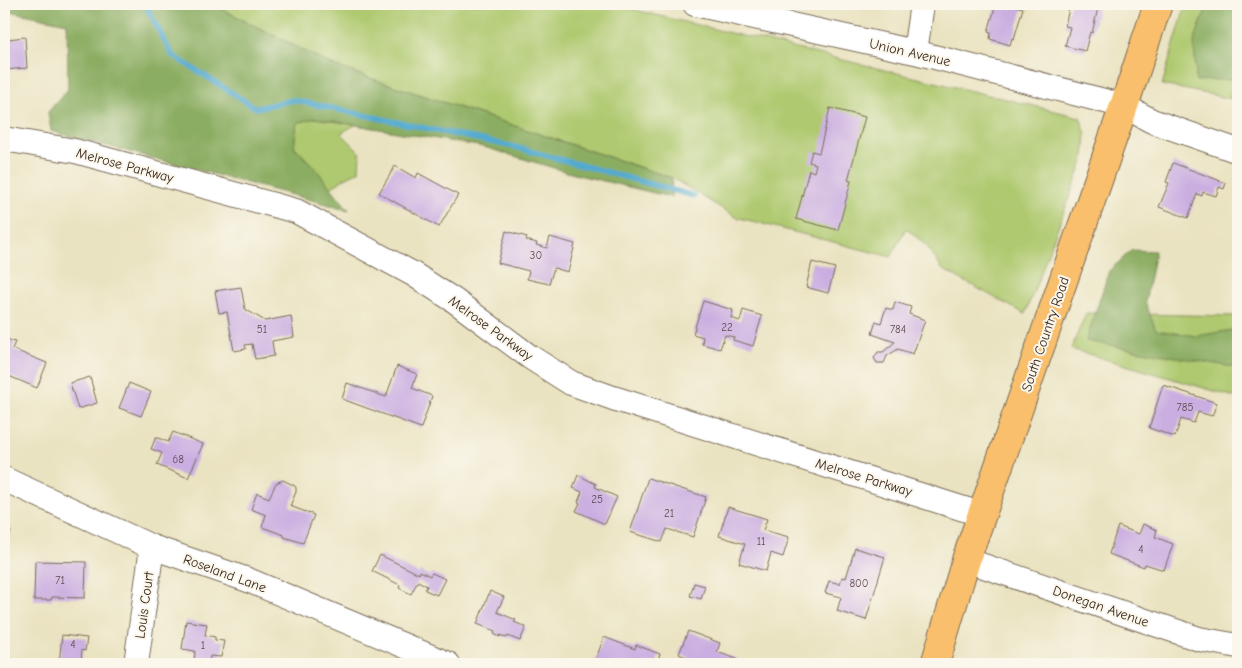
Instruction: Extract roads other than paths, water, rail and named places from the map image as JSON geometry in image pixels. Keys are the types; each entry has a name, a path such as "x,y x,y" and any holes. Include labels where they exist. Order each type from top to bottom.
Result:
{"main road":[{"name":"South Country Road","path":"935,664 966,560 1158,4"}],"street":[{"name":"Union Avenue","path":"699,4 915,52 1124,106 1152,121 1238,151"},
{"path":"915,52 922,4"},
{"name":"Melrose Parkway","path":"4,139 75,151 296,211 413,274 455,301 530,357 571,383 983,515"},
{"name":"Roseland Lane","path":"4,479 152,547 248,580 448,664"},
{"name":"Louis Court","path":"136,664 152,547"},
{"name":"Donegan Avenue","path":"966,560 1199,639 1238,646"}],"waterway":[{"path":"145,4 172,55 256,108 293,100 519,148 694,196"}]}
